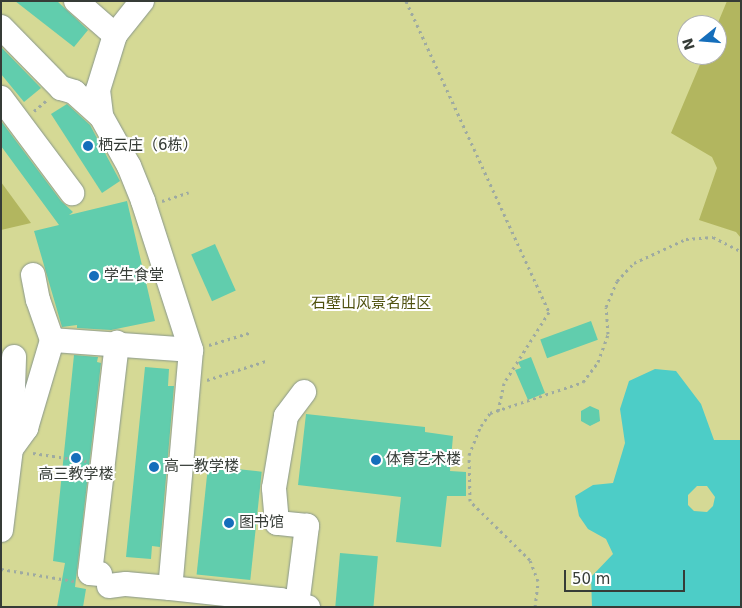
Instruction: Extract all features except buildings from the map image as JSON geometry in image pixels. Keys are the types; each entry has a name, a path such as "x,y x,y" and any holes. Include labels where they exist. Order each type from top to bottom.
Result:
{"lane":[{"path":"76,1 115,35"},
{"path":"142,1 115,35 98,90 102,116 129,166 145,206 191,350 189,386 162,594"},
{"path":"1,27 61,88 74,92 102,116"},
{"path":"1,98 72,193"},
{"path":"11,450 26,428 52,340 38,300 33,274"},
{"path":"52,340 117,343 191,350"},
{"path":"117,343 90,573 107,581 162,594 291,605 307,526 277,523 274,488 286,416 304,392"},
{"path":"1,530 11,450 14,357"}],"path":[{"path":"406,1 549,312 504,383 498,412"},
{"path":"20,123 61,88"},
{"path":"145,206 189,192"},
{"path":"535,607 538,581 530,560 470,501 469,455 474,439 490,414 583,382 598,362 608,334 606,307 617,281 634,263 686,239 713,237 741,251"},
{"path":"191,350 252,332"},
{"path":"189,386 266,361"},
{"path":"11,450 104,464"},
{"path":"1,569 107,581"}],"green space":[{"name":"石壁山风景名胜区","path":"1,1 741,1 741,607 1,607"},
{"path":"727,1 741,1 741,238 736,232 699,220 717,168 712,157 671,133 700,65 727,65 727,15 721,15"},
{"path":"1,182 31,223 1,230"}],"water":[{"path":"655,369 676,371 701,404 714,440 741,440 741,607 592,607 591,577 613,554 606,539 588,529 579,516 575,496 593,485 613,483 625,443 620,409 629,381","holes":["697,486 707,486 715,497 713,506 707,512 694,511 688,505 688,495"]}],"place":[{"name":"栖云庄（6栋）","path":"88,146"},
{"name":"学生食堂","path":"94,276"},
{"name":"高三教学楼","path":"76,458"},
{"name":"体育艺术楼","path":"376,460"},
{"name":"高一教学楼","path":"154,467"},
{"name":"图书馆","path":"229,523"}]}
